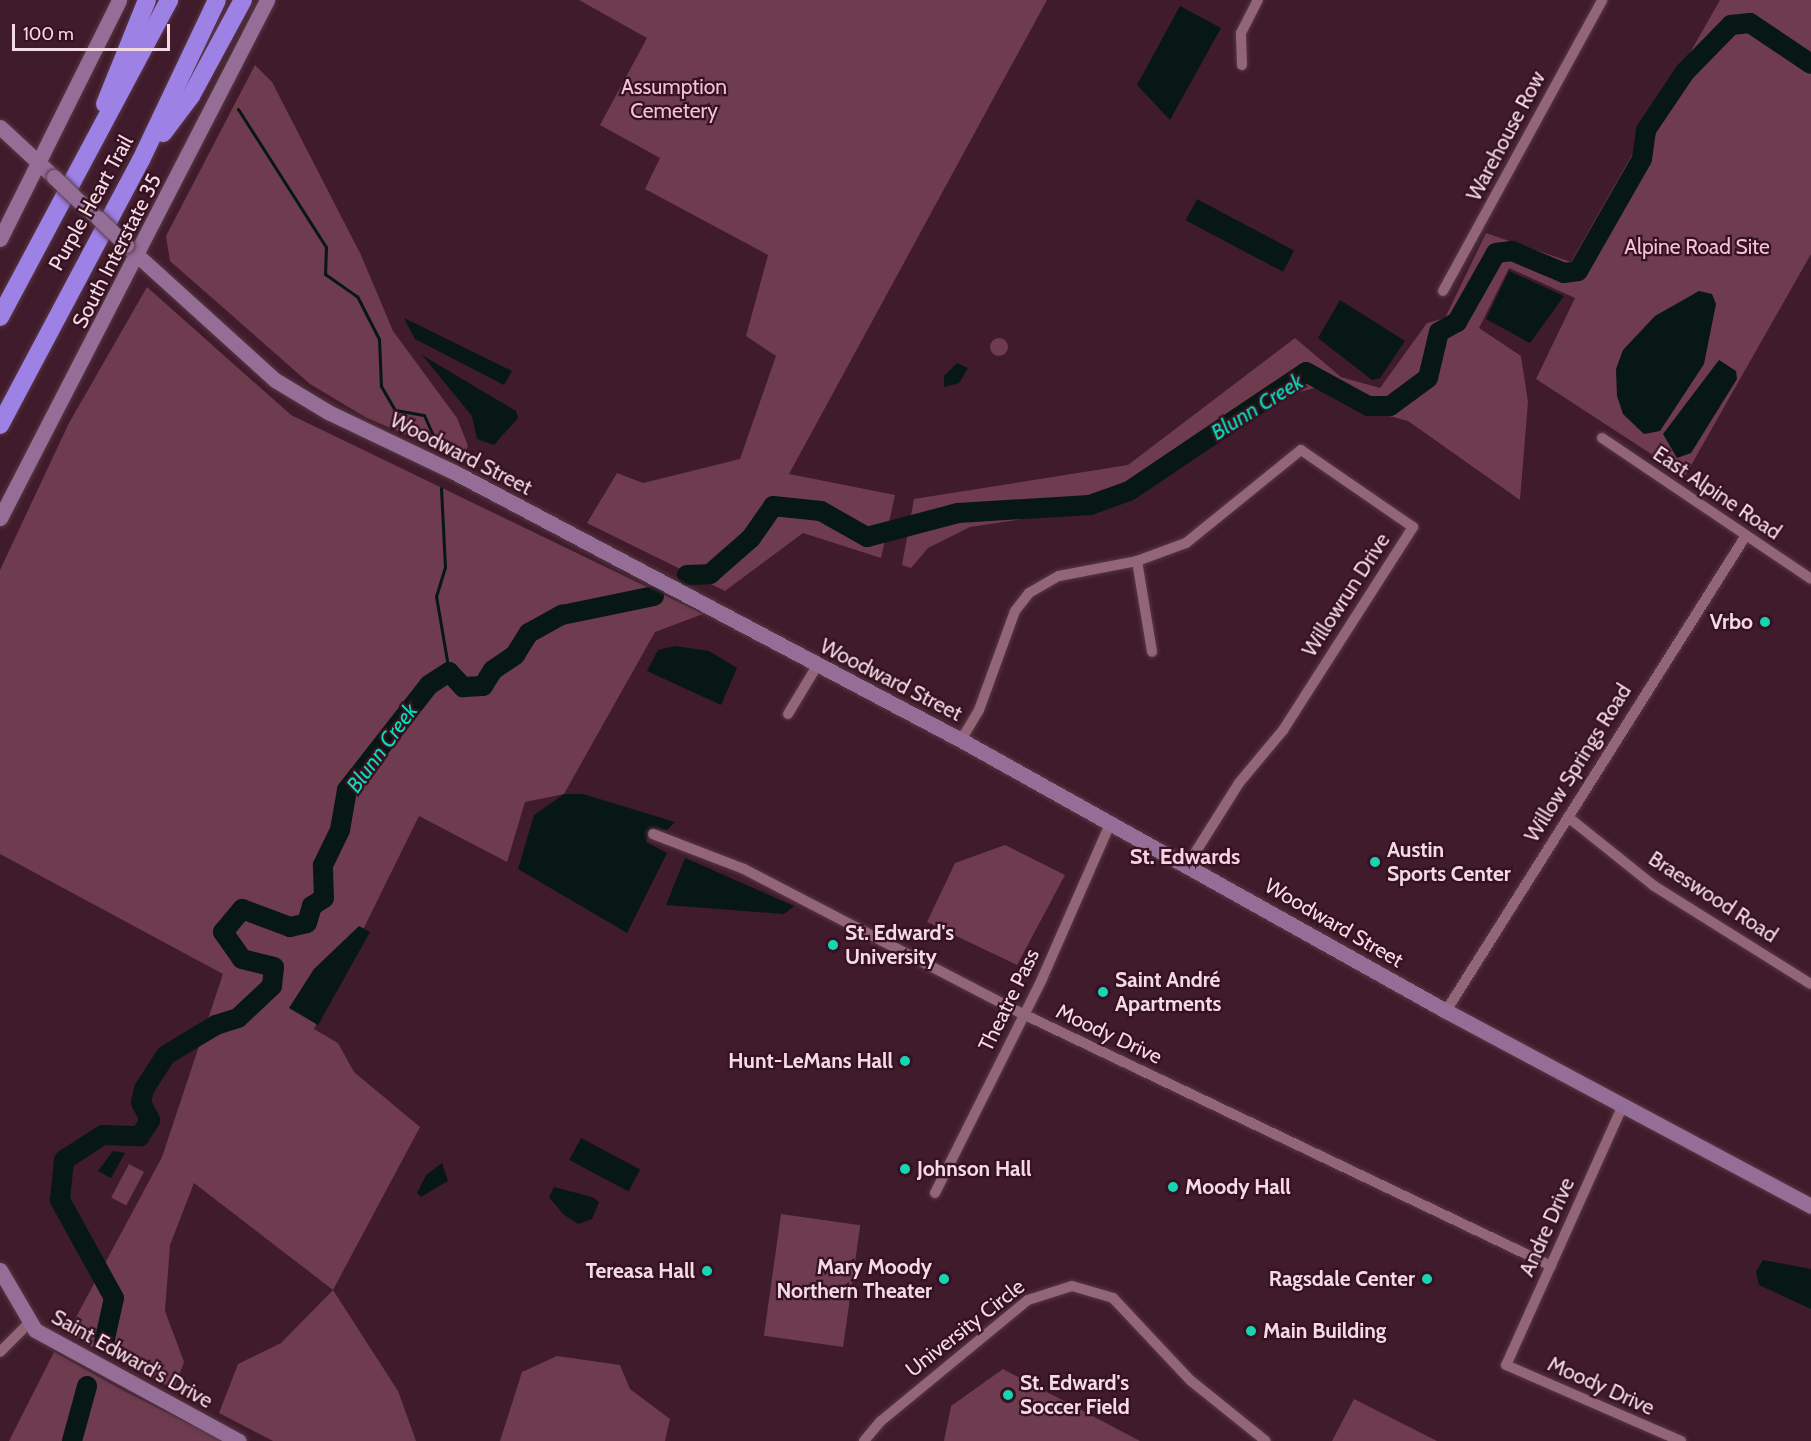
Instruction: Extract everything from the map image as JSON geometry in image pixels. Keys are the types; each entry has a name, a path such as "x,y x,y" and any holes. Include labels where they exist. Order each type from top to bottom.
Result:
{"highway":[{"path":"85,163 147,0"},
{"name":"Purple Heart Trail","path":"0,317 85,163 169,0"},
{"name":"Purple Heart Trail","path":"0,425 141,160 217,0"},
{"path":"141,160 191,96 243,0"}],"street":[{"path":"0,239 119,0"},
{"name":"South Interstate 35","path":"0,518 139,255 267,0"},
{"path":"1242,65 1240,33 1258,0"},
{"name":"Warehouse Row","path":"1443,291 1602,0"},
{"name":"Woodward Street","path":"0,127 275,380 328,412 454,472 817,666 961,740 1188,864 1446,1011 1811,1206"},
{"name":"East Alpine Road","path":"1602,438 1745,537 1811,579"},
{"name":"Willowrun Drive","path":"961,740 979,710 1015,611 1029,592 1059,576 1137,561 1186,543 1301,450 1413,526 1284,729 1239,783 1188,864"},
{"name":"Willow Springs Road","path":"1446,1011 1745,537"},
{"path":"1137,561 1152,652"},
{"path":"788,714 817,666"},
{"name":"Braeswood Road","path":"1568,817 1611,846 1654,886 1811,984"},
{"name":"Theatre Pass","path":"936,1193 1023,1014 1111,822"},
{"name":"Moody Drive","path":"653,834 744,869 1023,1014 1551,1266"},
{"name":"Andre Drive","path":"1506,1365 1623,1105"},
{"name":"Saint Edward's Drive","path":"0,1270 28,1324 239,1441"},
{"name":"University Circle","path":"864,1441 881,1421 1028,1300 1072,1286 1113,1298 1190,1380 1266,1441"},
{"path":"0,1352 28,1324"},
{"name":"Moody Drive","path":"1506,1365 1681,1441"}],"green space":[{"name":"Assumption Cemetery","path":"579,0 1047,0 789,474 895,495 881,558 803,533 725,591 587,523 617,473 643,483 740,459 776,356 746,336 768,255 645,189 660,158 600,125 647,38"},
{"name":"Alpine Road Site","path":"1720,0 1811,0 1811,254 1685,476 1536,379 1575,298 1509,268 1479,328 1521,356 1528,402 1520,500 1408,421 1363,409 1322,386 1284,396 1121,498 1089,509 970,527 928,548 911,568 902,565 914,499 1128,465 1295,338 1341,377 1380,388 1427,323 1445,318 1486,233 1571,262"},
{"path":"255,65 272,82 361,255 393,331 457,418 468,446 461,459 365,417 310,384 170,261 166,236"},
{"path":"147,287 291,415 703,614 655,632 564,794 525,802 507,862 419,816 314,1029 338,1043 354,1072 420,1127 333,1290 194,1183 170,1245 165,1311 184,1362 174,1389 67,1334 162,1157 223,974 0,854 0,570 69,423"},
{"path":"999,338 1005,341 1008,347 1005,353 999,356 993,353 990,347 993,341"},
{"path":"1005,845 1065,875 1017,965 927,922 955,863"},
{"path":"129,1164 144,1172 126,1206 111,1198"},
{"path":"781,1214 860,1225 843,1347 764,1336"},
{"path":"333,1290 398,1391 416,1441 273,1441 219,1413 238,1364 281,1343"},
{"path":"54,1352 124,1391 223,1441 9,1441"},
{"path":"557,1356 620,1365 630,1389 670,1419 665,1441 500,1441 522,1372"},
{"name":"St. Edward's Soccer Field","path":"1003,1369 1140,1441 944,1441 951,1406"},
{"path":"1354,1399 1437,1441 1332,1441"}],"shaded area":[{"path":"1180,6 1221,28 1170,120 1137,85"},
{"path":"1197,199 1294,251 1283,272 1186,220"},
{"path":"1509,271 1564,296 1530,343 1486,319"},
{"path":"1699,291 1712,294 1716,304 1704,364 1660,431 1644,434 1623,414 1617,396 1616,369 1623,350 1655,316"},
{"path":"1340,300 1405,341 1380,378 1372,380 1318,338"},
{"path":"404,318 512,371 504,385 415,339"},
{"path":"422,355 516,411 518,418 494,445 477,439 472,416"},
{"path":"1719,360 1736,371 1737,379 1691,453 1677,458 1663,434"},
{"path":"957,363 968,368 959,383 944,387 944,376"},
{"path":"675,646 709,651 737,668 721,705 647,671 658,650"},
{"path":"564,794 583,794 675,822 667,830 650,829 646,842 667,853 627,933 518,869 534,815"},
{"path":"685,858 794,906 784,914 666,905"},
{"path":"359,926 370,932 318,1025 289,1008 314,969"},
{"path":"581,1138 640,1169 628,1192 569,1160"},
{"path":"113,1151 125,1153 111,1178 98,1171"},
{"path":"442,1163 448,1181 421,1197 417,1193 426,1175"},
{"path":"554,1187 592,1197 599,1202 592,1219 578,1224 563,1214 549,1197"},
{"path":"1763,1260 1811,1269 1811,1309 1759,1285 1756,1272"}],"waterway":[{"name":"Blunn Creek","path":"687,575 710,574 751,538 773,506 821,511 867,537 958,513 1090,505 1129,491 1306,372 1368,406 1390,406 1428,378 1439,332 1457,322 1496,253 1512,251 1564,273 1578,271 1642,159 1646,130 1685,72 1731,25 1750,23 1811,64"},
{"path":"238,109 326,247 325,274 357,296 379,339 381,386 395,410 424,415 439,448"},
{"path":"441,488 445,567 436,596 449,672"},
{"name":"Blunn Creek","path":"104,1343 114,1298 60,1200 64,1160 103,1135 140,1136 150,1120 141,1102 144,1089 166,1055 216,1025 238,1018 272,986 274,967 242,959 223,932 242,909 290,927 307,923 312,906 324,898 323,865 340,830 347,790 429,685 449,672 463,687 483,686 493,670 515,655 529,633 562,615 654,596"},
{"name":"Blunn Creek","path":"72,1441 87,1386"}],"place":[{"name":"Vrbo","path":"1765,622"},
{"name":"Austin Sports Center","path":"1375,862"},
{"name":"St. Edward's University","path":"833,945"},
{"name":"Saint André Apartments","path":"1103,992"},
{"name":"Hunt-LeMans Hall","path":"905,1061"},
{"name":"Johnson Hall","path":"905,1169"},
{"name":"Moody Hall","path":"1173,1187"},
{"name":"Tereasa Hall","path":"707,1271"},
{"name":"Mary Moody Northern Theater","path":"944,1279"},
{"name":"Ragsdale Center","path":"1427,1279"},
{"name":"Main Building","path":"1251,1331"},
{"name":"St. Edward's Soccer Field","path":"1008,1395"}],"district":[{"name":"St. Edwards","path":"1185,857"}]}
